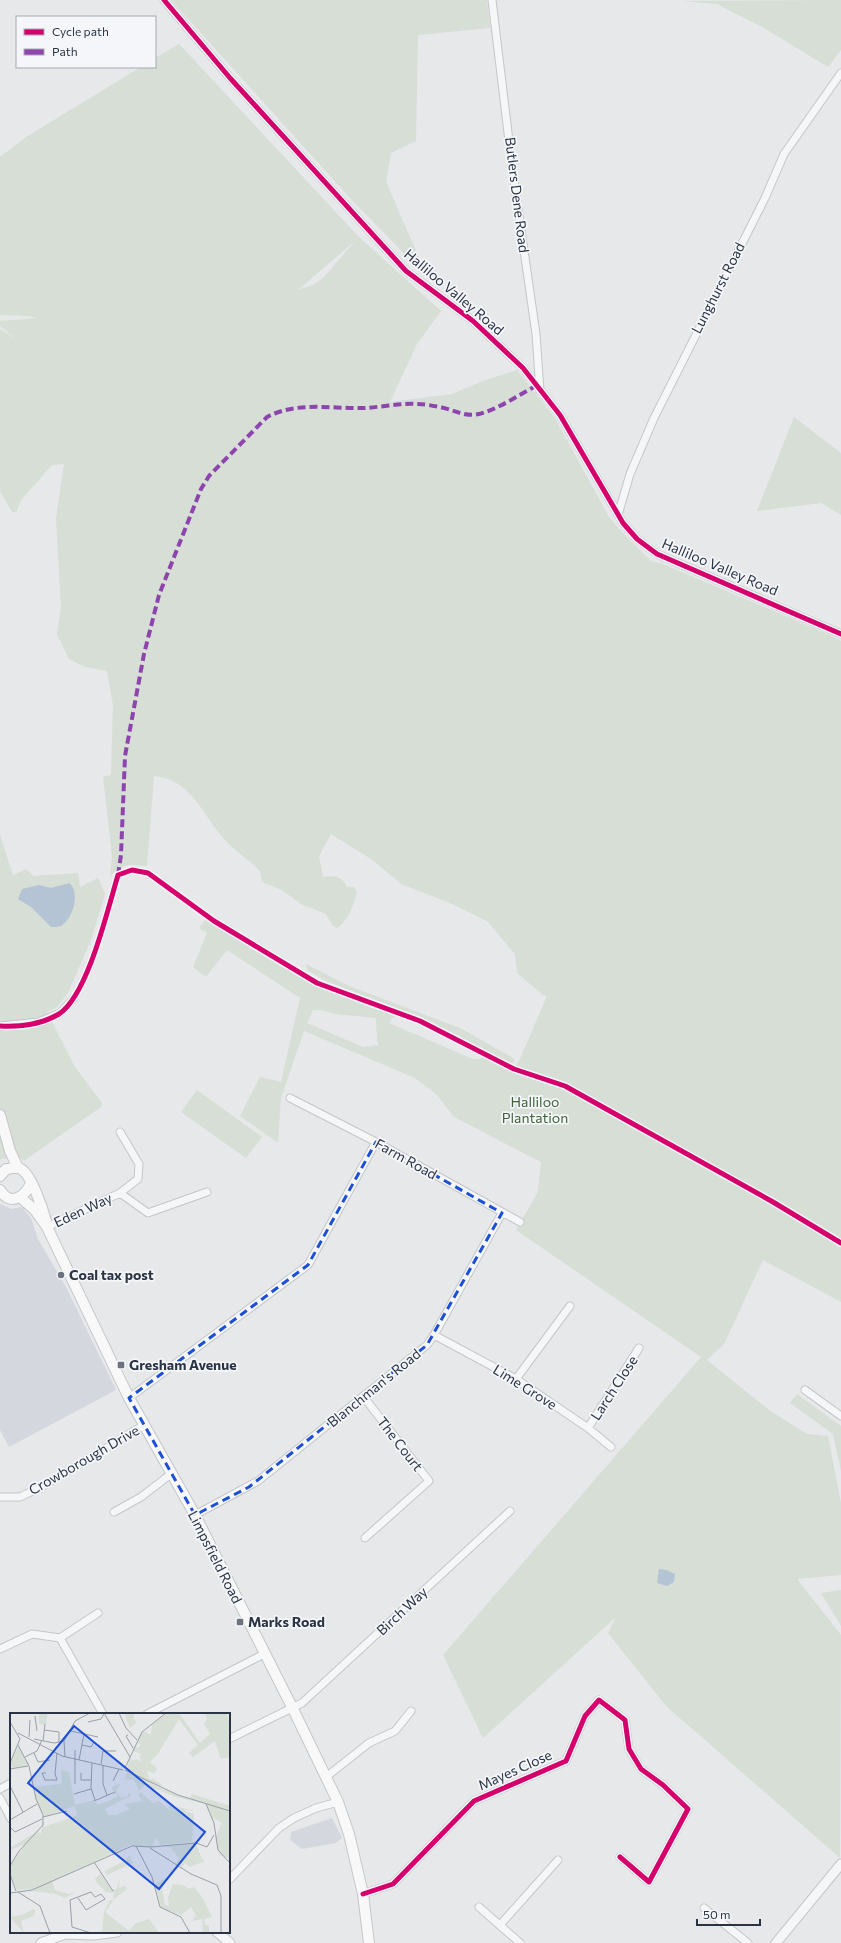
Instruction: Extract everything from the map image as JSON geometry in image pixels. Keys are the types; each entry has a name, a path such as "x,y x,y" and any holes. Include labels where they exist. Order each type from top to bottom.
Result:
{"main road":[{"name":"Limpsfield Road","path":"0,1115 10,1151 18,1168 24,1171 31,1183 42,1207 47,1227"},
{"path":"2,1173 10,1151"},
{"path":"2,1173 18,1168"},
{"path":"0,1190 6,1197 13,1199 21,1198 27,1193 31,1183"},
{"name":"Limpsfield Road","path":"21,1198 35,1210 47,1227 129,1398 195,1515 338,1802 349,1834 364,1894 368,1943"}],"street":[{"name":"Halliloo Valley Road","path":"164,0 230,78 406,271 473,321 523,368 564,421 618,515 637,539 657,554 841,634"},
{"name":"Butlers Dene Road","path":"492,0 513,174 536,334 540,391"},
{"name":"Lunghurst Road","path":"618,515 630,474 656,412 751,223 760,209 784,154 841,73"},
{"path":"0,1026 39,1022 60,1013 74,998"},
{"name":"Farm Road","path":"290,1098 376,1142 520,1222"},
{"name":"Eden Way","path":"47,1227 120,1192 138,1179 139,1164 120,1132"},
{"path":"129,1398 308,1265 376,1142"},
{"name":"Eden Way","path":"120,1192 148,1213 207,1192"},
{"name":"Blanchman's Road","path":"195,1515 258,1481 426,1345 434,1335 502,1213"},
{"path":"516,1379 570,1306"},
{"name":"Lime Grove","path":"434,1335 516,1379 588,1428 611,1447"},
{"name":"Larch Close","path":"588,1428 639,1348"},
{"path":"805,1390 841,1416"},
{"name":"The Court","path":"363,1396 429,1481 365,1538"},
{"name":"Crowborough Drive","path":"0,1497 20,1497 45,1485 144,1425"},
{"path":"114,1512 141,1497 171,1474"},
{"name":"Birch Way","path":"230,1738 302,1703 510,1511"},
{"path":"0,1649 32,1634 60,1638 98,1613"},
{"path":"60,1638 102,1713"},
{"path":"149,1713 264,1654"},
{"name":"Mayes Close","path":"364,1894 393,1884 474,1801 566,1761 585,1716 599,1700 626,1720 629,1749 640,1769 663,1785 688,1809 649,1882 620,1857"},
{"path":"326,1777 368,1743 395,1731 412,1711"},
{"path":"0,1789 10,1784"},
{"path":"0,1798 10,1817"},
{"path":"230,1879 279,1828 294,1818 316,1808 338,1802"},
{"path":"500,1925 558,1860"},
{"path":"776,1943 841,1864"},
{"path":"478,1907 520,1943"},
{"path":"704,1908 748,1943"},
{"path":"42,1943 69,1933 94,1935 109,1933"},
{"path":"217,1933 230,1943"}],"highlighted area":[{"path":"376,1142 502,1213 427,1345 249,1487 195,1515 129,1398 308,1265"}],"shaded area":[{"path":"0,1204 11,1209 22,1207 31,1218 38,1239 66,1287 116,1390 9,1447 0,1430"},
{"path":"332,1818 342,1838 336,1843 302,1849 290,1840 291,1832"}],"green space":[{"path":"171,0 487,0 490,28 418,35 416,141 391,153 386,182 428,278 349,197"},
{"path":"841,0 841,50 828,67 764,28 717,4 682,1"},
{"path":"179,44 359,237 441,311 417,344 390,402 452,394 483,381 517,370 555,418 609,517 651,561 663,564 841,641 841,1241 774,1201 565,1085 516,1068 547,996 543,995 517,973 515,954 487,921 450,903 401,884 374,861 331,834 319,856 323,877 334,877 340,879 347,887 354,887 357,892 348,917 337,928 332,925 326,914 301,904 282,890 262,882 260,871 225,840 187,791 178,784 167,779 154,776 147,866 131,865 122,867 114,872 110,877 112,856 103,777 111,775 113,706 107,671 85,667 69,659 57,634 61,607 56,519 64,464 52,465 22,499 16,512 12,512 0,491 0,329 17,340 0,326 0,321 39,318 0,315 0,157 26,137 139,68 156,68 156,57","holes":["356,240 323,278 313,285 298,290"]},
{"path":"794,417 841,453 841,515 821,503 757,511"},
{"path":"0,835 13,875 26,869 34,876 78,873 80,887 98,878 105,894 91,940 68,993 57,1007 47,1012 75,1067 102,1103 101,1107 25,1160 17,1158 1,1159 0,1161"},
{"name":"Halliloo Plantation","path":"206,919 274,962 320,987 369,1007 395,1015 389,1023 473,1059 480,1059 485,1055 513,1069 564,1087 769,1201 841,1245 841,1302 763,1260 724,1344 707,1360 769,1410 807,1434 828,1436 841,1503 841,1575 797,1579 841,1635 840,1858 666,1706 608,1633 616,1617 483,1738 443,1655 701,1357 516,1230 538,1192 541,1162 454,1117 437,1095 415,1078 304,1031 281,1098 278,1143 240,1116 260,1077 281,1082 300,998 227,950 206,977 193,967 207,933 199,928","holes":["313,1010 322,1010 335,1014 376,1018 377,1040 379,1045 363,1047 307,1023"]},
{"path":"306,964 349,986 460,1028 515,1059 512,1064 428,1020 326,981 307,970"},
{"path":"197,1090 262,1137 246,1158 181,1112"},
{"path":"797,1394 841,1426 841,1471 833,1434 790,1403"},
{"path":"841,1590 841,1626 821,1593"}],"water":[{"path":"69,883 73,887 75,899 74,905 69,918 65,923 58,927 51,927 31,907 18,899 22,889 39,885 51,888"},
{"path":"659,1569 667,1570 675,1574 674,1582 667,1586 657,1583"}],"marked path":[{"path":"118,875 121,855 125,756 144,654 159,595 201,489 209,476 267,417 278,412 302,407 365,408 420,404 474,415 494,409 536,386"}],"cycle path":[{"path":"164,0 230,78 406,271 473,321 523,368 560,415 623,523 637,539 657,554 841,634"},
{"path":"0,1026 23,1025 45,1020 59,1014 69,1004 79,989 96,950 118,875 132,870 148,873 214,921 317,983 420,1021 514,1069 565,1086 773,1202 841,1243"},
{"path":"363,1894 393,1884 474,1801 566,1761 585,1716 599,1700 625,1720 629,1749 641,1769 663,1785 688,1809 649,1882 620,1857"}],"place":[{"name":"Coal tax post","path":"61,1275"},
{"name":"Gresham Avenue","path":"121,1365"},
{"name":"Marks Road","path":"240,1622"}]}
